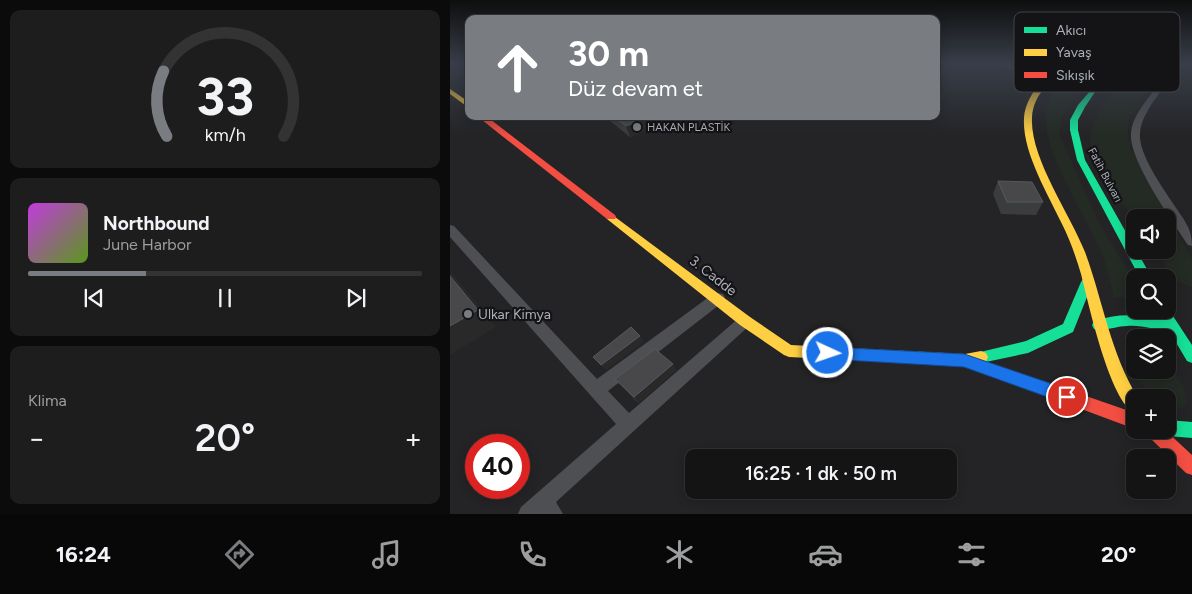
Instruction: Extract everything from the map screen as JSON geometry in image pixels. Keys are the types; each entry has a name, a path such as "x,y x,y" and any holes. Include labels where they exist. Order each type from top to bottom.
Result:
{"main road":[{"path":"450,91 465,103"},
{"path":"1035,92 1032,95 1027,121 1028,130 1078,251 1099,325 1104,351 1126,394"},
{"name":"Fatih Bulvarı","path":"1092,92 1074,120 1074,130 1081,160 1141,269"},
{"name":"3. Cadde","path":"486,120 718,298 745,321 789,351 964,360"},
{"path":"964,360 1028,347 1068,328 1087,282"},
{"path":"1099,325 1120,318 1154,322 1172,329"},
{"path":"1176,333 1192,357"},
{"path":"964,360 1126,418"},
{"path":"1176,429 1192,430"},
{"path":"1163,439 1192,467"}],"lane":[{"path":"1156,92 1138,124 1134,137 1147,168 1192,242"},
{"path":"450,229 627,424"},
{"path":"596,390 718,298"},
{"path":"528,514 548,507 627,424 745,321"},
{"path":"1176,330 1192,326"}],"shaded area":[{"path":"450,87 465,87 465,120 940,120 940,87 1014,87 1014,92 1180,92 1180,87 1192,87 1192,514 450,514"},
{"path":"1055,92 1081,92 1074,99 1063,116 1059,134 1100,225 1128,269 1126,297 1114,297 1101,252 1058,165 1047,129 1046,114"},
{"path":"1113,92 1147,92 1130,117 1127,128 1131,149 1164,209 1127,209 1108,182 1096,159 1090,140 1091,130 1101,109"},
{"path":"1176,230 1192,259 1192,287 1176,281 1176,269 1168,269 1161,259 1176,259"},
{"path":"1176,374 1183,387 1187,403 1181,409 1176,407 1176,389 1147,389 1138,379 1176,379"}],"building":[{"path":"618,120 642,120 626,126"},
{"path":"998,181 1032,182 1043,202 1007,202"},
{"path":"450,276 478,310 450,326"},
{"path":"631,327 640,336 601,365 593,357"},
{"path":"655,349 673,364 634,397 615,379"}],"traffic: fast":[{"path":"1092,92 1074,120 1074,130 1081,160 1141,269"},
{"path":"981,357 1028,347 1068,328 1087,282"},
{"path":"1168,319 1192,357"},
{"path":"1099,325 1128,320 1146,322 1171,329"},
{"path":"1176,429 1192,430"}],"traffic: slow":[{"path":"450,91 465,103"},
{"path":"1037,92 1032,100 1028,117 1030,139 1039,164 1078,250 1111,359 1126,392"},
{"path":"611,217 745,321 789,351 965,360 981,357"}],"traffic: jam":[{"path":"486,120 611,217"},
{"path":"965,360 1126,418"},
{"path":"1163,439 1192,467"}],"place":[{"name":"HAKAN PLASTİK","path":"637,127"},
{"name":"Ulkar Kimya","path":"468,314"}],"route":[{"path":"828,353 964,360 1067,397"}]}
